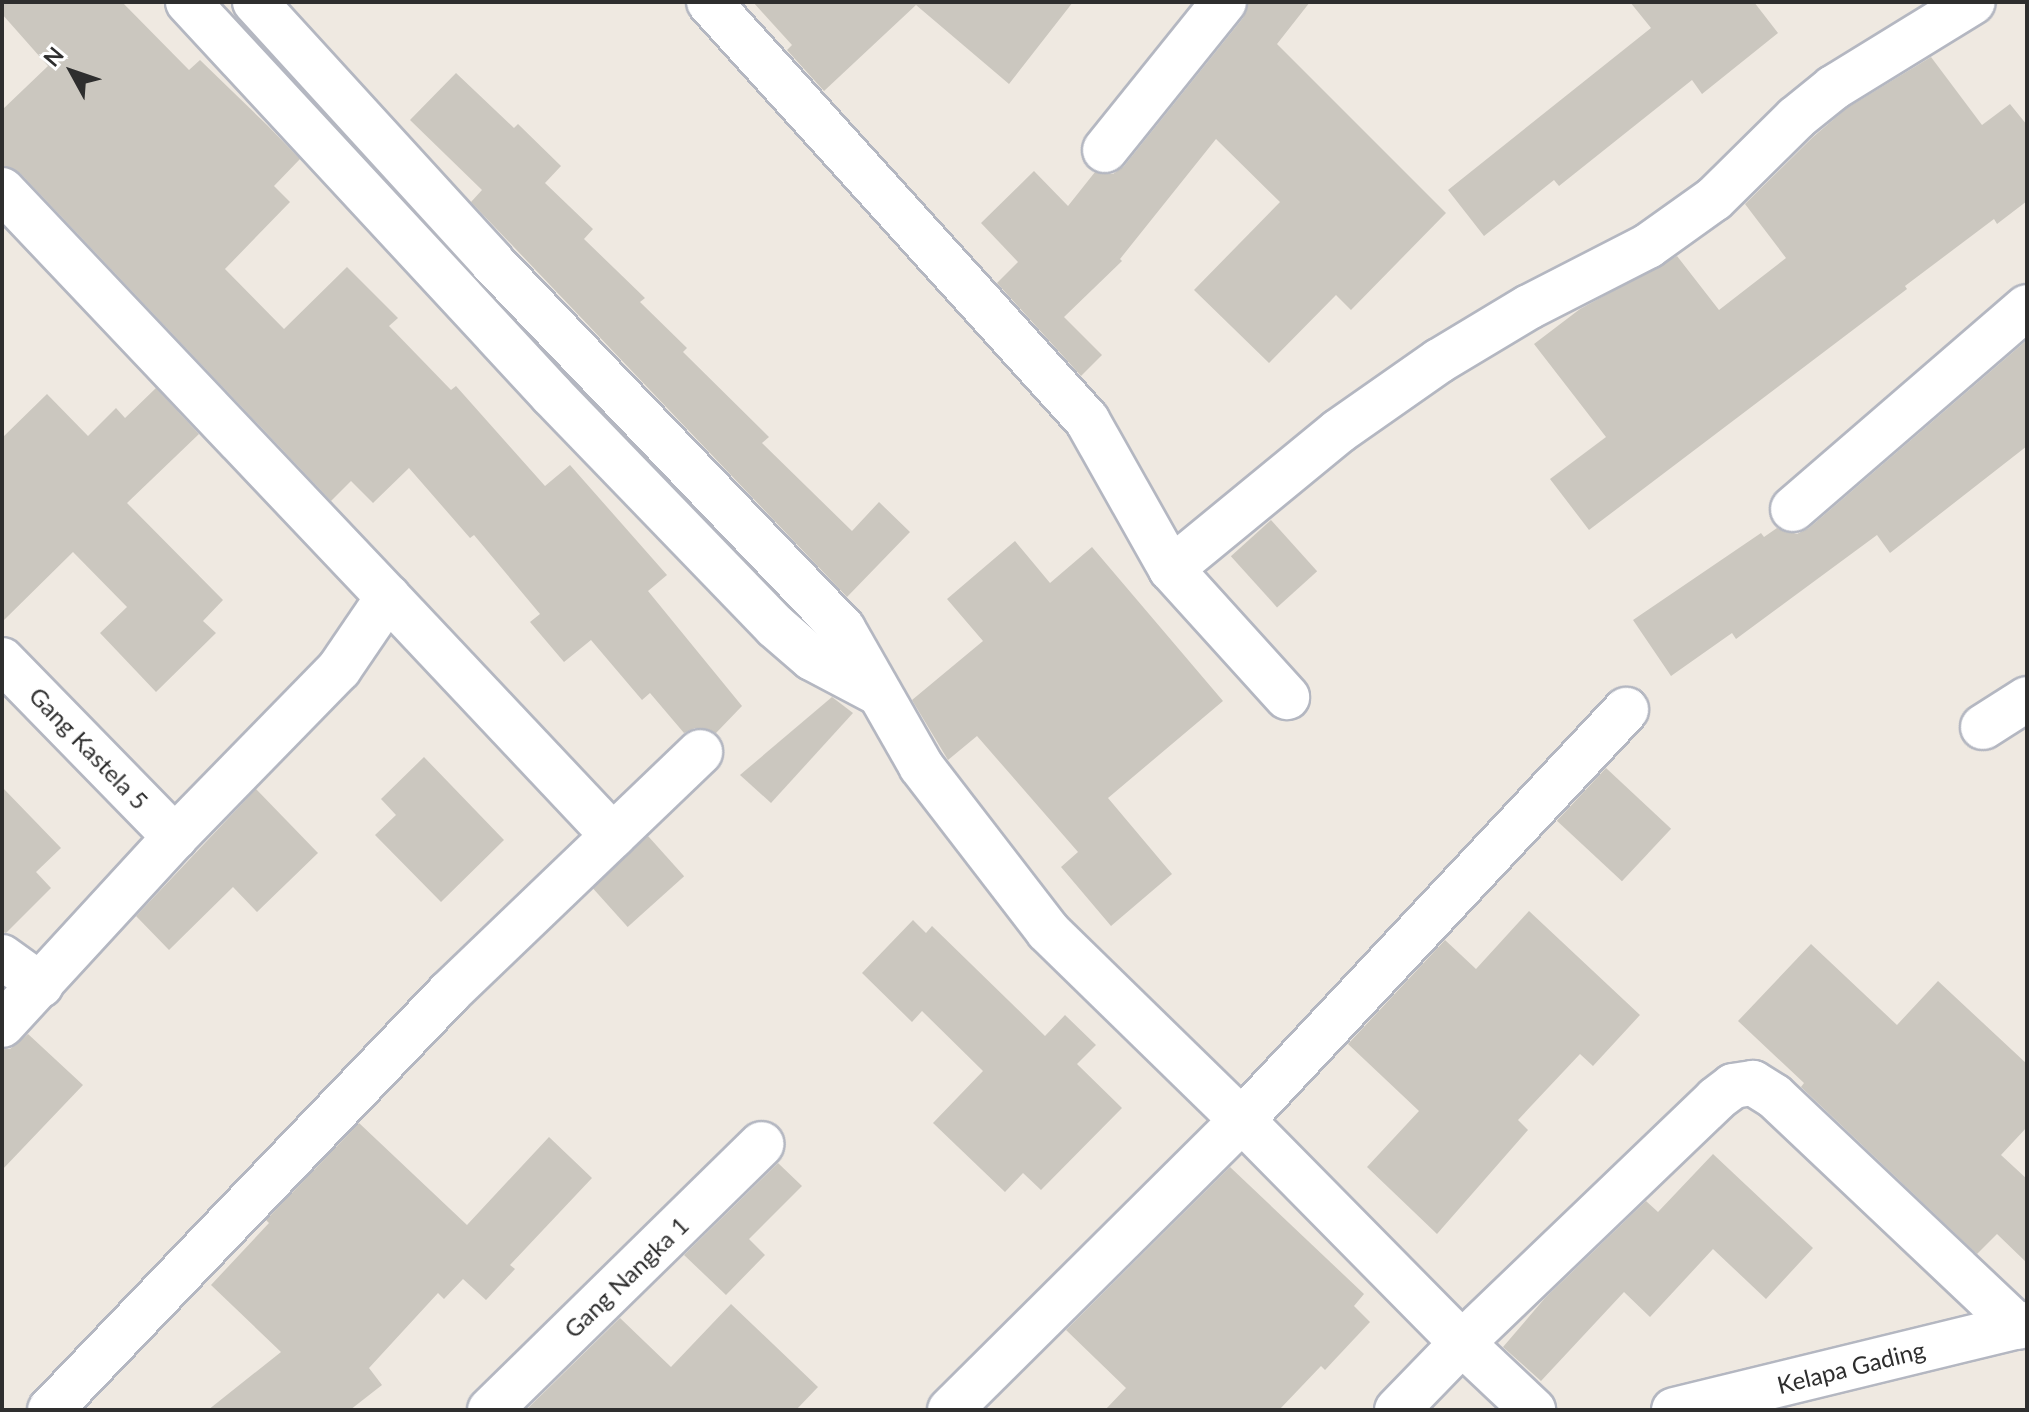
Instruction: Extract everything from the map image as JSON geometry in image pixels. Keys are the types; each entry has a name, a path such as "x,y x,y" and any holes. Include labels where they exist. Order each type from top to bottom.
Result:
{"street":[{"path":"188,2 552,395 775,626 812,658 878,693"},
{"path":"255,2 351,111 843,629 921,766 1048,931 1533,1410"},
{"path":"709,2 1087,420 1171,569 1287,697"},
{"path":"1105,150 1224,2"},
{"path":"1171,569 1339,431 1439,361 1529,307 1648,246 1714,199 1796,118 1833,88 1973,2"},
{"path":"314,141 351,111"},
{"path":"2,190 613,836"},
{"path":"1793,509 2027,307"},
{"path":"2,1025 175,837 339,669 388,597"},
{"name":"Gang Kastela 5","path":"2,660 175,837"},
{"path":"1983,727 2027,699"},
{"path":"950,1410 1242,1120 1626,710"},
{"path":"50,1410 449,993 700,752"},
{"path":"2,957 41,985"},
{"path":"1397,1410 1462,1343 1716,1099 1733,1086 1753,1083 1774,1096 2023,1326"},
{"name":"Gang Nangka 1","path":"490,1410 762,1144"},
{"name":"Kelapa Gading","path":"1674,1410 2023,1326"}],"building":[{"path":"2,2 122,2 189,70 200,60 267,125 300,159 274,186 290,202 225,269 284,329 347,267 398,318 389,326 451,390 456,386 545,486 570,465 667,575 648,591 742,706 716,733 695,728 684,733 650,693 642,700 591,640 564,662 530,622 540,614 474,535 470,538 409,468 373,503 351,481 331,501 20,173 2,166 2,110 48,66 2,14"},
{"path":"753,2 1073,2 1009,84 916,5 824,91 787,50 792,45"},
{"path":"1248,2 1310,2 1277,44 1446,213 1351,310 1336,295 1269,363 1194,290 1280,202 1216,139 1120,259 1122,261 1064,317 1102,355 1081,376 997,283 1018,262 981,223 1034,171 1068,206 1095,172 1113,174 1124,166 1243,18"},
{"path":"1630,2 1754,2 1778,33 1702,94 1692,80 1559,186 1554,180 1484,236 1448,190 1651,28"},
{"path":"1931,57 1982,125 2010,104 2027,125 2027,201 1997,224 1994,219 1905,286 1907,289 1589,530 1550,479 1606,437 1534,344 1580,309 1677,256 1719,310 1786,258 1745,204 1847,108"},
{"path":"456,73 514,128 518,124 561,166 545,183 593,229 584,239 645,298 640,302 687,348 683,352 769,437 762,443 852,531 879,502 910,532 847,597 471,202 482,190 410,120"},
{"path":"2027,340 2027,446 1890,553 1877,535 1736,639 1732,633 1671,676 1633,620 1761,533 1764,537 1777,528 1797,534 1809,528"},
{"path":"156,388 199,434 127,503 223,600 203,621 216,633 156,692 100,633 127,607 73,552 2,622 2,438 47,394 88,436 116,408 125,418"},
{"path":"1271,520 1317,571 1277,607 1231,556"},
{"path":"1015,541 1050,583 1092,547 1223,701 1108,798 1172,874 1111,926 1061,867 1078,852 977,736 948,760 912,700 983,641 947,599"},
{"path":"832,697 853,713 771,803 740,775"},
{"path":"424,757 504,840 441,902 375,835 396,815 381,799"},
{"path":"1606,768 1671,829 1622,881 1557,821"},
{"path":"2,787 61,848 36,872 51,888 6,933 2,932"},
{"path":"256,789 318,853 257,912 233,887 169,950 136,916"},
{"path":"648,836 684,876 628,927 592,887"},
{"path":"1529,911 1640,1015 1593,1066 1580,1054 1518,1120 1528,1130 1437,1234 1367,1167 1419,1111 1348,1044 1445,940 1476,969"},
{"path":"913,920 926,933 932,926 1045,1036 1065,1015 1096,1045 1077,1064 1122,1108 1041,1190 1023,1173 1005,1192 933,1123 983,1071 922,1011 912,1022 862,973"},
{"path":"1811,944 1897,1025 1938,981 2027,1064 2027,1127 2001,1155 2027,1179 2027,1263 1997,1234 1977,1254 1801,1087 1804,1083 1738,1021"},
{"path":"28,1034 83,1085 2,1170 2,1049 10,1049"},
{"path":"359,1123 467,1225 549,1137 592,1178 510,1265 515,1269 486,1300 463,1279 444,1299 438,1293 369,1368 382,1385 350,1410 208,1410 281,1352 211,1285 269,1223 266,1220"},
{"path":"1713,1154 1813,1248 1766,1299 1713,1249 1650,1317 1624,1292 1541,1381 1503,1347 1545,1298 1646,1201 1658,1212"},
{"path":"778,1163 802,1186 749,1239 765,1255 726,1295 684,1255"},
{"path":"1230,1167 1364,1294 1354,1306 1370,1322 1325,1370 1321,1366 1279,1410 1105,1410 1126,1388 1066,1330"},
{"path":"731,1304 818,1387 796,1410 526,1410 620,1318 671,1367"}]}
